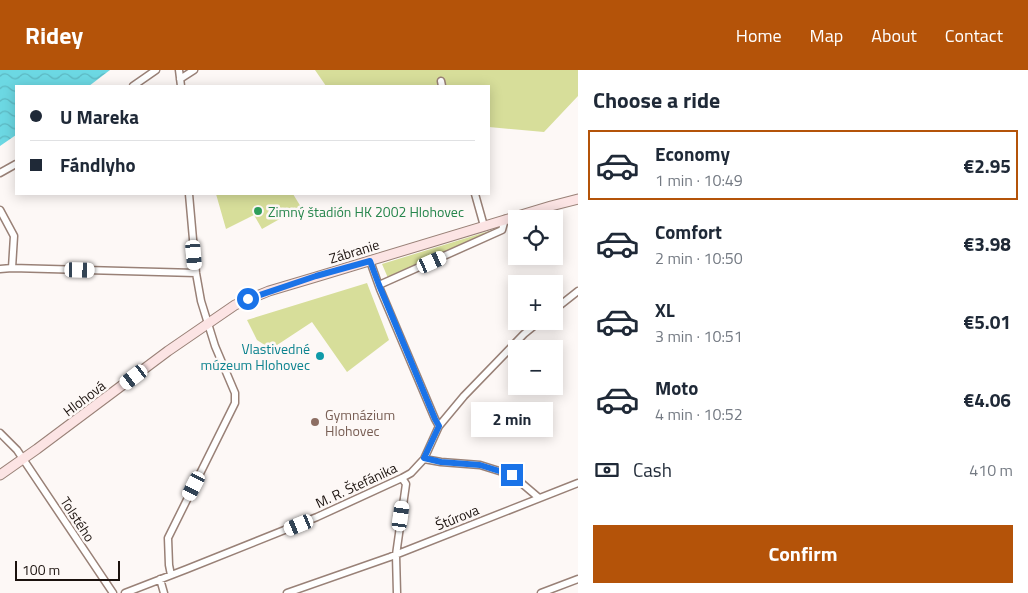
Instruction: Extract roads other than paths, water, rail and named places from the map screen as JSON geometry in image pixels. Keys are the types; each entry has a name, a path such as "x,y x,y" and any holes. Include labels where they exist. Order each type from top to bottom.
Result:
{"main road":[{"name":"Zábranie","path":"208,324 235,305 255,296 316,276 578,199"},
{"name":"Hlohová","path":"0,475 168,351 208,324"}],"street":[{"path":"134,85 156,70"},
{"path":"179,70 180,83"},
{"path":"180,83 194,70"},
{"path":"0,173 15,165"},
{"path":"171,575 168,538 235,403 235,393 215,346 200,300 189,195"},
{"path":"475,195 484,226"},
{"path":"0,210 14,236 12,268"},
{"name":"Zábranie","path":"379,285 502,230 505,220"},
{"path":"370,261 439,426"},
{"path":"0,269 196,273"},
{"path":"563,303 578,291"},
{"name":"M. R. Štefánika","path":"125,593 317,517 411,473 424,458 439,426 464,396 529,330"},
{"name":"Tolstého","path":"0,433 24,459 113,593"},
{"path":"424,458 441,462 480,465 512,475 539,498"},
{"path":"397,593 396,555 406,484 402,478"},
{"name":"Štúrova","path":"287,593 396,555 578,483"},
{"path":"160,579 164,593"},
{"path":"541,593 578,579"}],"water":[{"path":"0,70 110,70 90,85 15,85 15,136 0,146"}],"place":[{"name":"Zimný štadión HK 2002 Hlohovec","path":"258,211"},
{"name":"Vlastivedné múzeum Hlohovec","path":"320,356"},
{"name":"Gymnázium Hlohovec","path":"315,422"}]}
